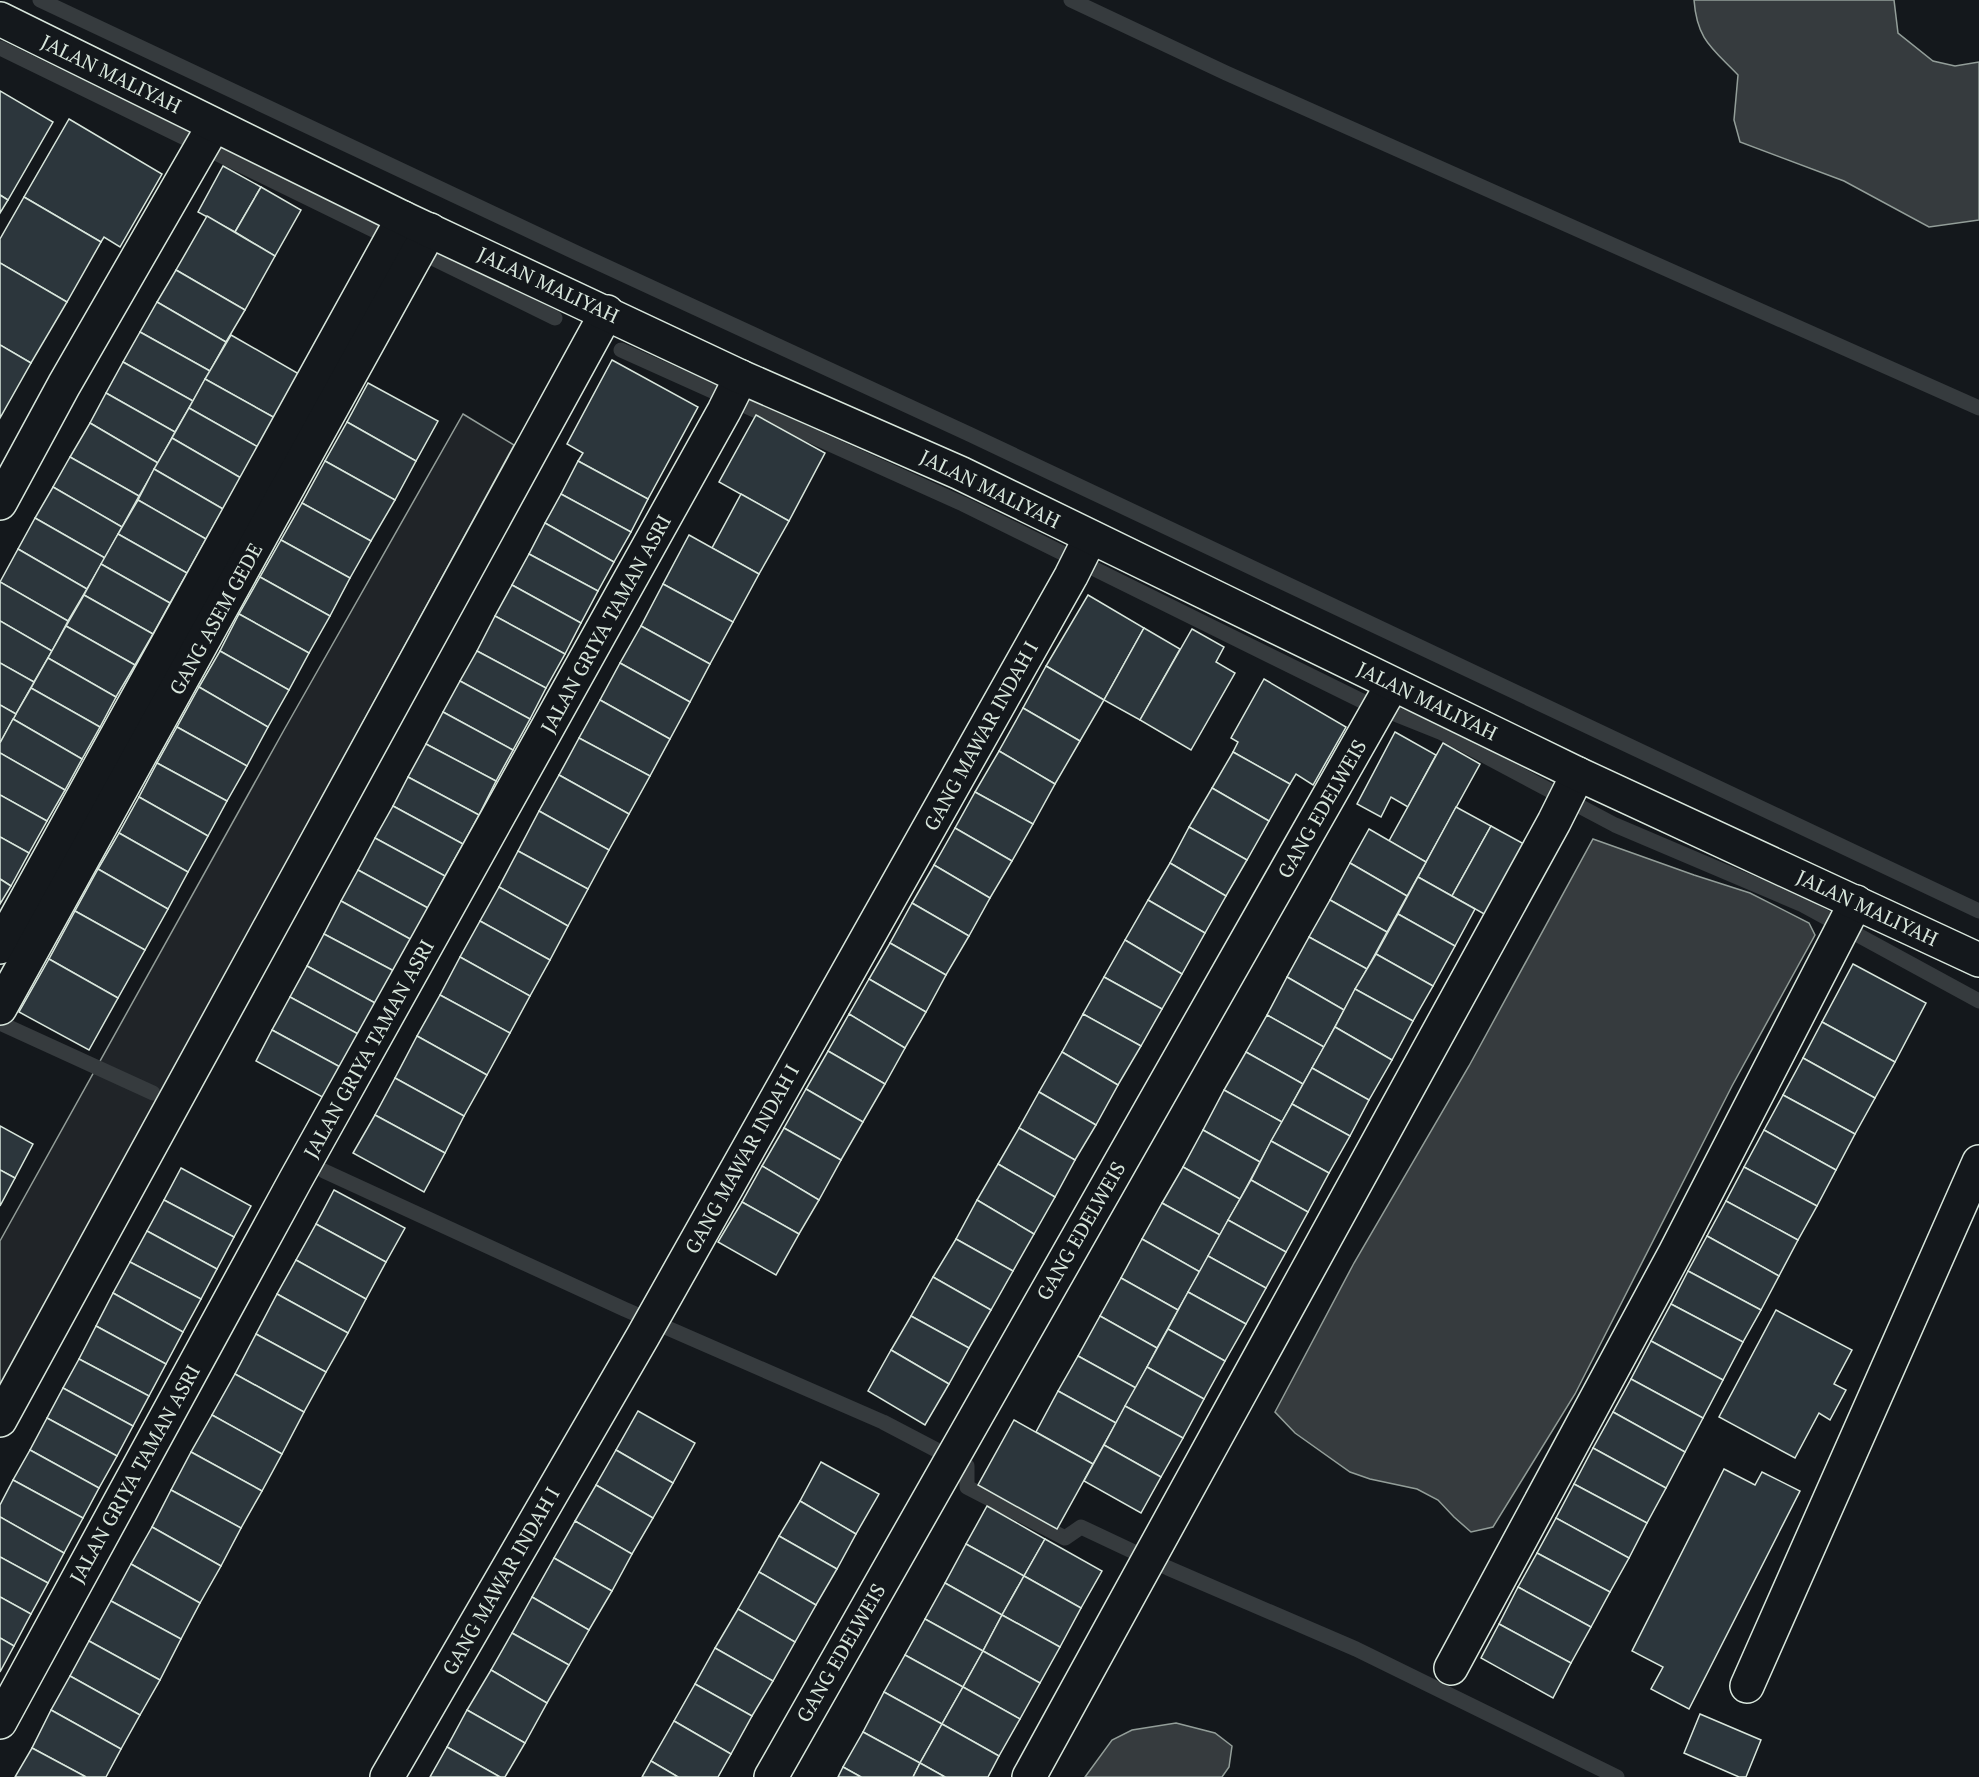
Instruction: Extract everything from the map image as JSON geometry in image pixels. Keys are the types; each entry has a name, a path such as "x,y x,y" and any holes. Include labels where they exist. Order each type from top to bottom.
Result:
{"street":[{"name":"JALAN MALIYAH","path":"0,19 204,142 407,241 733,394 960,473 1081,556 1383,701 1574,783 1852,908 1979,960"},
{"path":"0,503 64,385 204,142"},
{"name":"GANG ASEM GEDE","path":"0,947 407,241"},
{"name":"GANG ASEM GEDE","path":"3,1003 407,241"},
{"path":"0,1420 598,330"},
{"name":"JALAN GRIYA TAMAN ASRI","path":"0,1722 296,1179 733,394"},
{"name":"GANG MAWAR INDAH I","path":"387,1777 643,1336 1081,556"},
{"name":"GANG EDELWEIS","path":"771,1777 1383,701"},
{"path":"1029,1777 1574,783"},
{"path":"1451,1668 1675,1253 1852,908"},
{"path":"1747,1686 1979,1162"}],"shaded area":[{"path":"1694,0 1894,0 1898,33 1933,61 1955,66 1979,62 1979,220 1929,227 1844,181 1740,142 1734,120 1738,75 1713,50 1702,34 1698,25"},
{"path":"463,414 514,445 0,1389 0,1241 284,730"},
{"path":"1593,839 1750,893 1809,923 1815,935 1732,1086 1575,1394 1493,1527 1471,1532 1438,1500 1417,1489 1370,1479 1350,1472 1295,1433 1275,1412 1354,1263 1469,1066"},
{"path":"1176,1723 1215,1733 1232,1746 1229,1767 1222,1777 1085,1777 1112,1740 1132,1730"}],"building":[{"path":"0,91 53,122 8,200 0,195"},
{"path":"69,119 162,174 120,247 104,237 101,242 24,197"},
{"path":"223,166 261,187 235,232 198,212"},
{"path":"261,187 301,210 275,256 235,232"},
{"path":"0,195 8,200 0,213"},
{"path":"24,197 101,242 67,302 0,263 0,239"},
{"path":"207,216 275,256 245,310 176,270"},
{"path":"0,263 67,302 31,363 0,345"},
{"path":"176,270 245,310 226,342 157,302"},
{"path":"157,302 226,342 210,371 140,332"},
{"path":"140,332 210,371 193,401 123,362"},
{"path":"231,335 299,374 275,418 205,379"},
{"path":"0,345 31,363 0,418"},
{"path":"612,360 698,407 648,499 578,461 583,453 567,444"},
{"path":"123,362 193,401 175,432 106,393"},
{"path":"205,379 275,418 258,447 189,408"},
{"path":"368,383 438,421 416,461 347,422"},
{"path":"106,393 175,432 158,463 90,423"},
{"path":"189,408 258,447 241,478 172,438"},
{"path":"756,415 825,453 789,521 719,482"},
{"path":"347,422 416,461 395,500 325,461"},
{"path":"90,423 158,463 139,496 70,457"},
{"path":"172,438 241,478 223,509 154,469"},
{"path":"70,457 139,496 122,527 53,487"},
{"path":"325,461 395,500 371,541 302,503"},
{"path":"578,461 648,499 631,532 561,494"},
{"path":"154,469 223,509 206,539 138,500"},
{"path":"53,487 122,527 105,558 35,518"},
{"path":"561,494 631,532 614,562 545,523"},
{"path":"741,494 789,521 759,574 712,548"},
{"path":"138,500 206,539 187,573 118,534"},
{"path":"302,503 371,541 350,578 281,540"},
{"path":"35,518 105,558 87,589 18,549"},
{"path":"545,523 614,562 598,591 529,554"},
{"path":"118,534 187,573 170,603 101,564"},
{"path":"689,535 759,574 733,622 663,584"},
{"path":"281,540 350,578 330,616 260,577"},
{"path":"18,549 87,589 68,621 0,582"},
{"path":"529,554 598,591 581,623 512,585"},
{"path":"101,564 170,603 153,634 84,595"},
{"path":"260,577 330,616 309,653 239,614"},
{"path":"0,582 68,621 52,651 0,621"},
{"path":"663,584 733,622 710,664 641,626"},
{"path":"512,585 581,623 565,654 495,616"},
{"path":"84,595 153,634 135,665 66,626"},
{"path":"1088,595 1144,628 1104,700 1046,666"},
{"path":"239,614 309,653 289,690 220,651"},
{"path":"495,616 565,654 546,688 477,651"},
{"path":"0,621 52,651 34,682 0,663"},
{"path":"66,626 135,665 116,697 48,658"},
{"path":"641,626 710,664 690,702 620,663"},
{"path":"1144,628 1180,649 1140,720 1104,700"},
{"path":"1192,629 1224,647 1216,662 1235,673 1191,750 1140,720"},
{"path":"220,651 289,690 268,727 199,687"},
{"path":"477,651 546,688 530,719 460,681"},
{"path":"48,658 116,697 100,727 31,688"},
{"path":"0,663 34,682 16,714 0,705"},
{"path":"620,663 690,702 670,739 600,700"},
{"path":"1046,666 1104,700 1080,741 1023,708"},
{"path":"1264,679 1346,727 1313,785 1296,774 1290,784 1233,752 1238,742 1231,738"},
{"path":"460,681 530,719 513,750 443,712"},
{"path":"199,687 268,727 247,766 177,727"},
{"path":"31,688 100,727 82,759 13,719"},
{"path":"600,700 670,739 650,776 579,738"},
{"path":"0,705 16,714 0,743"},
{"path":"1023,708 1080,741 1055,784 999,751"},
{"path":"443,712 513,750 496,781 426,744"},
{"path":"13,719 82,759 65,790 0,753 0,743"},
{"path":"177,727 247,766 227,801 157,763"},
{"path":"1395,732 1436,755 1408,807 1391,797 1381,817 1357,804"},
{"path":"579,738 650,776 629,814 559,775"},
{"path":"1443,743 1480,764 1426,862 1389,841"},
{"path":"426,744 496,781 479,815 408,777"},
{"path":"999,751 1055,784 1033,824 975,792"},
{"path":"1233,752 1290,784 1269,821 1212,788"},
{"path":"0,753 65,790 47,821 0,795"},
{"path":"157,763 227,801 208,836 139,797"},
{"path":"559,775 629,814 609,850 539,811"},
{"path":"408,777 479,815 463,844 393,806"},
{"path":"1212,788 1269,821 1247,860 1189,827"},
{"path":"975,792 1033,824 1012,861 955,828"},
{"path":"0,795 47,821 29,853 0,837"},
{"path":"139,797 208,836 188,872 119,833"},
{"path":"393,806 463,844 445,876 375,838"},
{"path":"1456,807 1491,826 1452,896 1418,877"},
{"path":"539,811 609,850 588,889 518,851"},
{"path":"1491,826 1524,844 1486,915 1452,896"},
{"path":"1189,827 1247,860 1226,896 1170,863"},
{"path":"955,828 1012,861 990,898 934,865"},
{"path":"1369,829 1426,862 1407,896 1350,863"},
{"path":"119,833 188,872 168,909 98,869"},
{"path":"0,837 29,853 11,886 0,879"},
{"path":"375,838 445,876 428,908 358,870"},
{"path":"518,851 588,889 568,926 499,887"},
{"path":"1170,863 1226,896 1205,933 1148,900"},
{"path":"1350,863 1407,896 1387,932 1330,900"},
{"path":"934,865 990,898 969,936 912,903"},
{"path":"98,869 168,909 145,950 75,911"},
{"path":"358,870 428,908 412,940 341,901"},
{"path":"1418,877 1475,909 1455,946 1398,914"},
{"path":"0,879 11,886 0,904"},
{"path":"499,887 568,926 550,960 480,921"},
{"path":"1148,900 1205,933 1182,974 1125,940"},
{"path":"1330,900 1387,932 1367,969 1309,937"},
{"path":"341,901 412,940 394,971 324,934"},
{"path":"912,903 969,936 946,975 890,943"},
{"path":"75,911 145,950 118,998 49,959"},
{"path":"1398,914 1455,946 1433,986 1376,954"},
{"path":"480,921 550,960 530,996 460,957"},
{"path":"324,934 394,971 377,1004 307,966"},
{"path":"1309,937 1367,969 1344,1010 1287,977"},
{"path":"1125,940 1182,974 1162,1009 1104,977"},
{"path":"890,943 946,975 926,1012 869,979"},
{"path":"1376,954 1433,986 1413,1021 1355,989"},
{"path":"460,957 530,996 510,1033 440,995"},
{"path":"49,959 118,998 89,1050 19,1012"},
{"path":"1853,964 1926,1003 1895,1062 1822,1022"},
{"path":"307,966 377,1004 360,1035 290,997"},
{"path":"1104,977 1162,1009 1141,1046 1083,1014"},
{"path":"1287,977 1344,1010 1324,1047 1267,1015"},
{"path":"869,979 926,1012 905,1048 849,1014"},
{"path":"1355,989 1413,1021 1392,1060 1335,1027"},
{"path":"440,995 510,1033 487,1075 417,1036"},
{"path":"290,997 360,1035 342,1068 272,1030"},
{"path":"849,1014 905,1048 885,1084 828,1051"},
{"path":"1083,1014 1141,1046 1118,1085 1062,1052"},
{"path":"1267,1015 1324,1047 1303,1084 1246,1052"},
{"path":"1822,1022 1895,1062 1875,1098 1803,1058"},
{"path":"1335,1027 1392,1060 1369,1100 1312,1068"},
{"path":"272,1030 342,1068 326,1099 256,1061"},
{"path":"417,1036 487,1075 464,1116 395,1078"},
{"path":"828,1051 885,1084 863,1122 806,1089"},
{"path":"1062,1052 1118,1085 1096,1125 1039,1092"},
{"path":"1246,1052 1303,1084 1282,1122 1224,1090"},
{"path":"1803,1058 1875,1098 1855,1134 1783,1095"},
{"path":"1312,1068 1369,1100 1350,1136 1292,1104"},
{"path":"395,1078 464,1116 445,1153 375,1115"},
{"path":"806,1089 863,1122 841,1160 784,1128"},
{"path":"1224,1090 1282,1122 1260,1162 1203,1130"},
{"path":"1039,1092 1096,1125 1075,1160 1019,1128"},
{"path":"1783,1095 1855,1134 1836,1170 1764,1130"},
{"path":"1292,1104 1350,1136 1329,1173 1271,1141"},
{"path":"375,1115 445,1153 424,1192 353,1153"},
{"path":"0,1126 33,1144 15,1178 0,1170"},
{"path":"784,1128 841,1160 819,1200 762,1166"},
{"path":"1019,1128 1075,1160 1055,1197 998,1164"},
{"path":"1203,1130 1260,1162 1240,1199 1183,1167"},
{"path":"1764,1130 1836,1170 1817,1206 1744,1167"},
{"path":"1271,1141 1329,1173 1308,1212 1251,1180"},
{"path":"998,1164 1055,1197 1034,1234 977,1200"},
{"path":"762,1166 819,1200 799,1234 742,1202"},
{"path":"1183,1167 1240,1199 1220,1235 1162,1203"},
{"path":"1744,1167 1817,1206 1798,1240 1726,1201"},
{"path":"181,1168 251,1206 234,1237 164,1200"},
{"path":"0,1170 15,1178 0,1206"},
{"path":"1251,1180 1308,1212 1286,1252 1228,1220"},
{"path":"334,1190 405,1228 386,1262 316,1224"},
{"path":"164,1200 234,1237 217,1269 147,1231"},
{"path":"977,1200 1034,1234 1013,1271 956,1239"},
{"path":"1726,1201 1798,1240 1779,1276 1707,1236"},
{"path":"742,1202 799,1234 776,1275 718,1242"},
{"path":"1162,1203 1220,1235 1200,1272 1142,1239"},
{"path":"1228,1220 1286,1252 1266,1288 1208,1256"},
{"path":"316,1224 386,1262 366,1299 296,1260"},
{"path":"147,1231 217,1269 201,1299 130,1262"},
{"path":"1707,1236 1779,1276 1761,1310 1688,1271"},
{"path":"956,1239 1013,1271 991,1310 933,1277"},
{"path":"1142,1239 1200,1272 1178,1310 1121,1278"},
{"path":"1208,1256 1266,1288 1246,1324 1188,1292"},
{"path":"296,1260 366,1299 348,1333 277,1294"},
{"path":"130,1262 201,1299 183,1332 113,1293"},
{"path":"1688,1271 1761,1310 1743,1342 1671,1304"},
{"path":"933,1277 991,1310 969,1348 911,1316"},
{"path":"1121,1278 1178,1310 1157,1348 1100,1316"},
{"path":"1188,1292 1246,1324 1225,1361 1168,1329"},
{"path":"113,1293 183,1332 166,1364 96,1326"},
{"path":"277,1294 348,1333 326,1372 256,1334"},
{"path":"1671,1304 1743,1342 1723,1380 1651,1341"},
{"path":"1776,1310 1852,1350 1834,1384 1846,1390 1830,1420 1819,1413 1795,1458 1719,1417"},
{"path":"911,1316 969,1348 949,1384 891,1350"},
{"path":"1100,1316 1157,1348 1136,1388 1078,1356"},
{"path":"96,1326 166,1364 149,1396 79,1359"},
{"path":"1168,1329 1225,1361 1204,1399 1147,1367"},
{"path":"256,1334 326,1372 304,1412 235,1374"},
{"path":"1651,1341 1723,1380 1703,1418 1631,1379"},
{"path":"891,1350 949,1384 925,1425 868,1391"},
{"path":"1078,1356 1136,1388 1116,1423 1058,1391"},
{"path":"79,1359 149,1396 133,1426 63,1388"},
{"path":"1147,1367 1204,1399 1183,1438 1125,1406"},
{"path":"235,1374 304,1412 282,1454 212,1415"},
{"path":"1631,1379 1703,1418 1685,1452 1613,1412"},
{"path":"63,1388 133,1426 117,1456 47,1418"},
{"path":"1058,1391 1116,1423 1093,1464 1036,1432"},
{"path":"1125,1406 1183,1438 1161,1477 1104,1445"},
{"path":"638,1411 695,1443 673,1483 616,1450"},
{"path":"1613,1412 1685,1452 1666,1488 1593,1448"},
{"path":"212,1415 282,1454 262,1491 191,1452"},
{"path":"47,1418 117,1456 99,1488 30,1450"},
{"path":"1014,1420 1093,1464 1057,1529 978,1485"},
{"path":"1104,1445 1161,1477 1141,1513 1084,1481"},
{"path":"1593,1448 1666,1488 1647,1523 1574,1484"},
{"path":"30,1450 99,1488 83,1518 13,1480"},
{"path":"616,1450 673,1483 653,1518 596,1485"},
{"path":"191,1452 262,1491 241,1528 171,1490"},
{"path":"821,1462 879,1494 856,1534 800,1501"},
{"path":"1724,1469 1755,1485 1762,1472 1800,1491 1689,1709 1651,1689 1663,1667 1632,1651"},
{"path":"13,1480 83,1518 64,1553 0,1517 0,1505"},
{"path":"1574,1484 1647,1523 1629,1558 1556,1518"},
{"path":"596,1485 653,1518 632,1554 575,1521"},
{"path":"171,1490 241,1528 221,1566 152,1527"},
{"path":"800,1501 856,1534 837,1569 779,1536"},
{"path":"987,1506 1045,1539 1024,1576 966,1544"},
{"path":"0,1517 64,1553 48,1583 0,1557"},
{"path":"1556,1518 1629,1558 1610,1592 1537,1553"},
{"path":"575,1521 632,1554 612,1591 554,1558"},
{"path":"152,1527 221,1566 200,1603 131,1564"},
{"path":"779,1536 837,1569 816,1605 759,1572"},
{"path":"1045,1539 1102,1571 1081,1608 1024,1576"},
{"path":"966,1544 1024,1576 1002,1615 945,1583"},
{"path":"1537,1553 1610,1592 1591,1627 1518,1587"},
{"path":"0,1557 48,1583 31,1614 0,1597"},
{"path":"554,1558 612,1591 589,1630 532,1597"},
{"path":"131,1564 200,1603 181,1639 111,1601"},
{"path":"759,1572 816,1605 795,1642 738,1609"},
{"path":"1024,1576 1081,1608 1060,1647 1002,1615"},
{"path":"945,1583 1002,1615 983,1651 925,1619"},
{"path":"1518,1587 1591,1627 1571,1663 1499,1624"},
{"path":"0,1597 31,1614 14,1646 0,1638"},
{"path":"532,1597 589,1630 569,1665 512,1633"},
{"path":"111,1601 181,1639 160,1680 89,1641"},
{"path":"738,1609 795,1642 773,1681 715,1648"},
{"path":"1002,1615 1060,1647 1040,1683 983,1651"},
{"path":"925,1619 983,1651 963,1687 905,1655"},
{"path":"1499,1624 1571,1663 1553,1698 1481,1658"},
{"path":"512,1633 569,1665 547,1703 491,1670"},
{"path":"0,1638 14,1646 0,1672"},
{"path":"89,1641 160,1680 140,1715 70,1676"},
{"path":"715,1648 773,1681 752,1716 695,1684"},
{"path":"983,1651 1040,1683 1020,1719 963,1687"},
{"path":"905,1655 963,1687 942,1724 884,1692"},
{"path":"491,1670 547,1703 525,1743 467,1710"},
{"path":"70,1676 140,1715 121,1749 51,1710"},
{"path":"695,1684 752,1716 731,1754 674,1721"},
{"path":"963,1687 1020,1719 999,1756 942,1724"},
{"path":"884,1692 942,1724 920,1763 863,1732"},
{"path":"51,1710 121,1749 106,1777 86,1777 32,1748"},
{"path":"467,1710 525,1743 505,1777 500,1777 447,1747"},
{"path":"1700,1714 1761,1740 1746,1777 1739,1777 1684,1753"},
{"path":"674,1721 731,1754 718,1777 678,1777 651,1761"},
{"path":"942,1724 999,1756 988,1777 945,1777 920,1763"},
{"path":"863,1732 920,1763 913,1777 861,1777 843,1767"},
{"path":"447,1747 500,1777 430,1777"},
{"path":"32,1748 86,1777 15,1777"},
{"path":"651,1761 678,1777 642,1777"},
{"path":"920,1763 945,1777 913,1777"},
{"path":"843,1767 861,1777 838,1777"}],"waterway":[{"path":"40,0 579,254 969,434 1979,911"},
{"path":"1071,0 1226,73 1979,408"},
{"path":"0,48 394,240"},
{"path":"416,250 555,318"},
{"path":"621,350 963,504 1360,700 1440,732 1615,825 1801,904 1979,1001"},
{"path":"0,1023 153,1093"},
{"path":"324,1171 624,1309 883,1422 967,1466 967,1487 1065,1538 1081,1527 1168,1568 1356,1649 1617,1777"}]}
